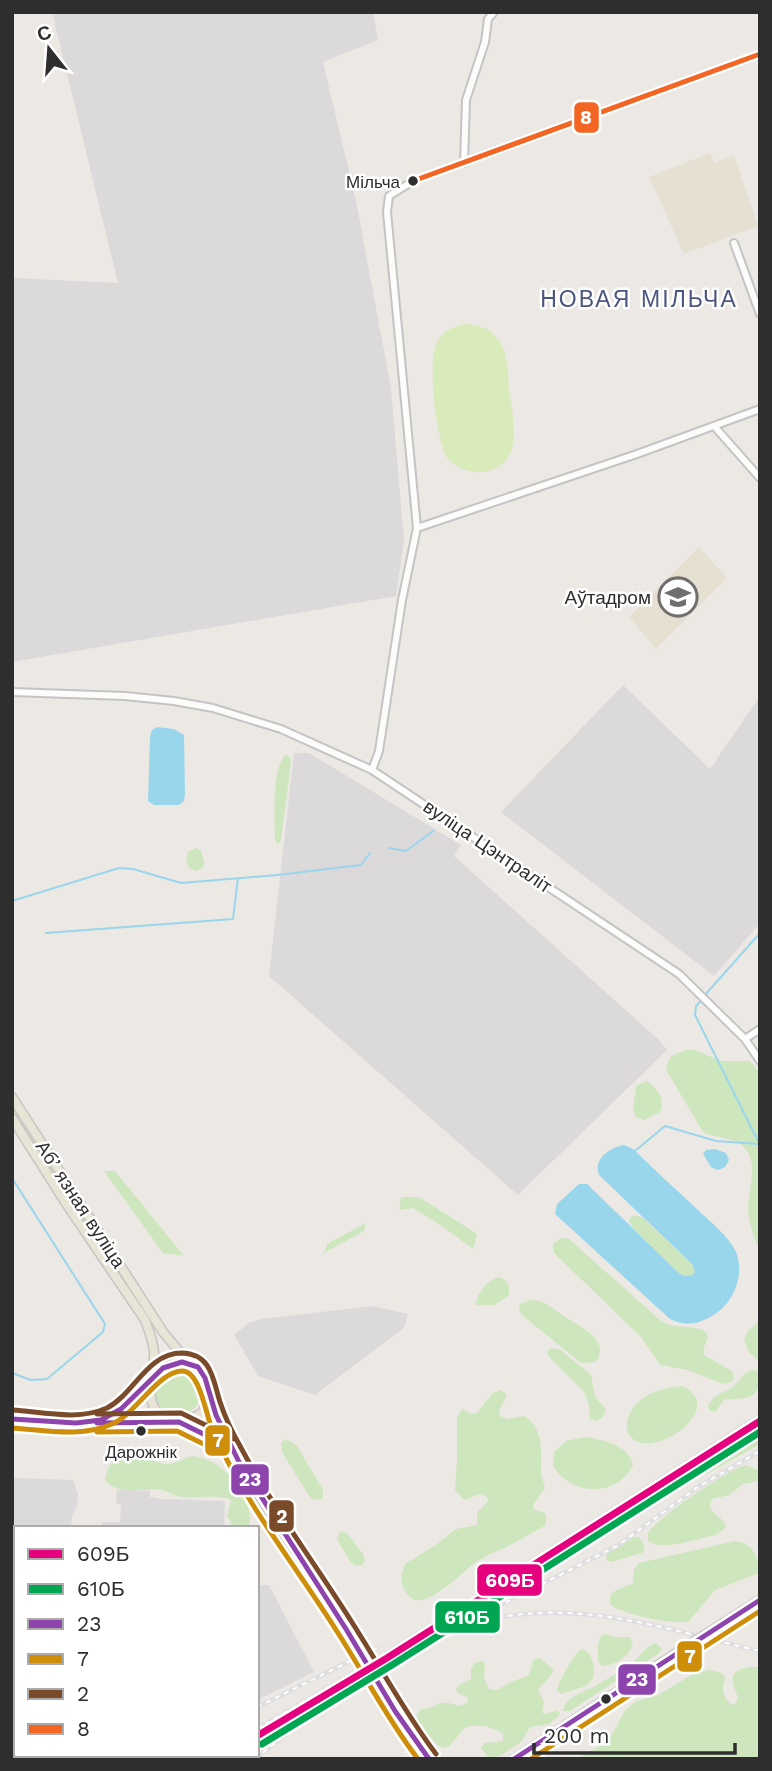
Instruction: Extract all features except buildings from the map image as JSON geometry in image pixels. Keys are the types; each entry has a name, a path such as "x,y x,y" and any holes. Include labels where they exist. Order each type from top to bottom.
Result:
{"main road":[{"name":"Абʼязная вуліца","path":"12,1097 163,1332 194,1365"},
{"name":"Абʼязная вуліца","path":"12,1118 145,1320 153,1338 152,1380"},
{"path":"170,1363 194,1365 205,1376 209,1387 206,1406 195,1418 176,1422 88,1423 111,1416 121,1409 159,1370 170,1363"},
{"path":"152,1380 150,1397 152,1406 158,1413 230,1447"},
{"path":"209,1398 230,1447 278,1526 347,1631 384,1696 429,1759"},
{"path":"514,1759 760,1600"},
{"path":"408,1732 418,1759"}],"street":[{"path":"464,163 466,100 485,42 488,19 494,12"},
{"path":"372,770 379,751 402,600 417,528 387,212 389,196 413,181 760,54"},
{"path":"734,243 760,314"},
{"path":"417,528 760,409"},
{"path":"714,426 760,478"},
{"name":"вуліца Цэнтраліт","path":"12,692 125,696 174,701 246,716 372,770 679,974 745,1039 760,1060"},
{"path":"745,1039 760,1030"},
{"path":"12,1419 88,1423"}],"shaded area":[{"path":"52,12 373,12 378,40 323,62 356,201 391,388 404,541 396,596 12,662 12,278 118,283"},
{"path":"710,153 715,163 734,155 758,226 684,254 649,177"},
{"name":"Аўтадром","path":"699,547 727,578 656,649 629,617"},
{"path":"623,685 710,769 760,696 760,923 714,976 501,812"},
{"path":"294,753 309,753 461,845 454,856 667,1050 518,1195 269,976"},
{"path":"372,1306 408,1314 404,1328 315,1395 258,1376 234,1335 250,1322 262,1319"},
{"path":"12,1478 73,1480 78,1494 71,1526 14,1526 14,1757 121,1759 12,1759"},
{"path":"117,1490 150,1491 150,1497 160,1499 225,1501 224,1526 102,1526 102,1522 120,1522 121,1504 116,1504"},
{"path":"259,1585 269,1585 314,1672 259,1699"}],"green space":[{"path":"464,324 480,326 493,333 503,347 507,364 514,440 505,461 496,468 482,472 463,469 448,459 436,419 434,349 446,331"},
{"path":"285,755 289,756 291,762 281,841 277,844 274,807 276,784"},
{"path":"196,848 201,851 204,863 203,868 196,871 189,868 186,860 188,852"},
{"path":"686,1050 695,1050 721,1061 750,1061 760,1073 760,1250 750,1225 748,1201 752,1167 748,1152 733,1141 703,1132 668,1073 666,1066 671,1056"},
{"path":"646,1081 657,1090 662,1103 660,1112 644,1120 636,1117 633,1109 636,1086"},
{"path":"12,1106 153,1322 151,1324 84,1223"},
{"path":"104,1171 115,1171 184,1256 163,1253"},
{"path":"401,1197 419,1197 477,1234 473,1249 413,1208 399,1210"},
{"path":"635,1215 643,1218 692,1264 695,1272 692,1275 684,1276 679,1273 632,1227 629,1219"},
{"path":"366,1223 364,1231 324,1253 327,1244"},
{"path":"562,1238 569,1239 660,1320 706,1332 708,1339 704,1355 732,1371 732,1382 723,1384 688,1370 660,1365 641,1337 554,1253 553,1244"},
{"path":"499,1277 508,1284 508,1296 494,1305 477,1305 482,1290"},
{"path":"531,1300 547,1304 590,1333 600,1346 600,1354 595,1362 582,1363 522,1315 520,1304"},
{"path":"760,1321 760,1362 749,1352 744,1339 747,1332"},
{"path":"551,1348 561,1350 591,1375 595,1397 606,1409 602,1418 596,1421 590,1419 589,1404 584,1392 549,1357 547,1352"},
{"path":"178,1369 194,1376 201,1392 194,1408 178,1415 162,1408 155,1392 162,1376"},
{"path":"752,1370 760,1371 755,1393 746,1398 724,1400 716,1411 710,1411 708,1406 714,1398"},
{"path":"682,1386 693,1394 697,1404 695,1414 688,1424 678,1433 653,1443 642,1443 629,1434 627,1421 639,1401 654,1392"},
{"path":"500,1390 507,1395 499,1411 500,1416 508,1419 524,1416 538,1433 541,1474 545,1488 533,1505 534,1509 546,1514 546,1524 479,1560 431,1597 412,1599 402,1584 405,1564 456,1529 477,1525 477,1513 488,1501 487,1497 480,1494 464,1500 455,1490 457,1417 462,1409 471,1414 477,1413 493,1393"},
{"path":"760,1431 760,1444 707,1474 699,1474 702,1467"},
{"path":"584,1437 606,1441 626,1452 633,1465 626,1476 605,1488 594,1489 582,1488 561,1476 553,1466 554,1452 566,1441"},
{"path":"287,1439 297,1446 323,1490 320,1500 309,1496 282,1452 281,1442"},
{"path":"192,1456 204,1458 226,1471 242,1492 250,1516 249,1526 231,1526 227,1517 231,1500 219,1497 182,1497 159,1489 121,1489 109,1484 105,1479 109,1466 116,1461 144,1458 168,1465"},
{"path":"746,1465 760,1471 760,1481 743,1484 729,1495 712,1499 709,1505 726,1527 716,1535 671,1545 648,1541 648,1533 654,1526 678,1506 710,1484"},
{"path":"340,1532 347,1533 363,1554 365,1561 362,1565 351,1563 337,1539"},
{"path":"634,1537 639,1537 644,1545 644,1552 612,1562 606,1560 607,1554"},
{"path":"735,1541 746,1544 754,1552 758,1563 757,1574 715,1590 689,1621 672,1622 649,1618 611,1605 613,1592 633,1583 634,1570 639,1563"},
{"path":"601,1635 629,1637 633,1644 621,1660 602,1666 598,1661 598,1646"},
{"path":"656,1643 662,1649 658,1654 570,1711 563,1711 571,1698 623,1670"},
{"path":"581,1649 588,1653 592,1660 593,1678 586,1686 561,1694 557,1691 560,1682"},
{"path":"539,1658 554,1671 538,1690 544,1702 542,1713 556,1710 560,1713 559,1716 549,1724 530,1727 521,1742 500,1756 489,1758 481,1748 485,1743 503,1741 503,1734 494,1729 469,1726 464,1728 450,1746 444,1748 434,1742 419,1725 417,1719 422,1709 442,1703 459,1706 468,1703 468,1698 456,1689 471,1679 472,1668 477,1662 485,1664 484,1678 489,1689 496,1690 527,1676 533,1660"},
{"path":"760,1667 760,1759 577,1759 608,1742 624,1712 634,1702 658,1695 693,1674 710,1670 722,1673 725,1678 724,1693 729,1703 735,1705 738,1697 733,1676 738,1670"}],"water":[{"path":"157,727 174,729 184,735 185,794 184,801 179,805 154,805 148,801 150,737 152,730"},
{"path":"624,1145 633,1149 718,1229 736,1252 739,1269 736,1287 722,1309 704,1320 687,1324 670,1319 555,1214 557,1204 579,1184 587,1184 679,1273 684,1276 695,1272 692,1264 599,1175 600,1159"},
{"path":"715,1149 726,1153 729,1160 725,1167 718,1170 711,1167 703,1154 706,1150"}],"waterway":[{"path":"389,848 406,851 433,831"},
{"path":"12,901 119,868 133,869 181,883 361,865 370,853"},
{"path":"46,933 233,919 238,878"},
{"path":"705,995 760,933"},
{"path":"702,1000 696,1006 695,1015 760,1145"},
{"path":"635,1151 665,1126 716,1141 758,1144"},
{"path":"12,1178 105,1324 103,1332 47,1379 31,1380 12,1373"}],"railway":[{"path":"259,1728 385,1654 760,1415"},
{"path":"479,1616 617,1546 698,1487 760,1451"},
{"path":"396,1658 447,1633 480,1622 515,1615 551,1613 621,1619 760,1651"},
{"path":"259,1706 377,1648"},
{"path":"259,1756 326,1703 372,1673"},
{"path":"112,1759 119,1757"}],"transit line":[{"name":"8","path":"413,181 760,54"},
{"name":"2","path":"13,1410 60,1415 96,1412 117,1402 159,1360 182,1353 200,1358 210,1370 226,1419 253,1469 436,1754"},
{"name":"23","path":"12,1419 76,1423 101,1420 121,1409 163,1368 182,1362 198,1367 205,1378 216,1415 239,1462 395,1711 429,1759"},
{"name":"7","path":"12,1428 63,1432 100,1428 121,1419 165,1377 183,1371 189,1373 198,1386 212,1429 239,1482 418,1759"},
{"name":"2","path":"97,1414 181,1413 234,1439"},
{"name":"609Б","path":"259,1735 387,1658 760,1421"},
{"name":"23","path":"97,1423 179,1422 230,1447"},
{"name":"7","path":"97,1432 177,1431 226,1455"},
{"name":"610Б","path":"262,1744 760,1432"},
{"name":"23","path":"514,1759 760,1600"},
{"name":"7","path":"531,1759 760,1611"}],"place":[{"name":"Мільча","path":"413,181"},
{"name":"Аўтадром","path":"678,597"},
{"name":"Дарожнік","path":"141,1431"}],"district":[{"name":"НОВАЯ МІЛЬЧА","path":"639,299"}]}
